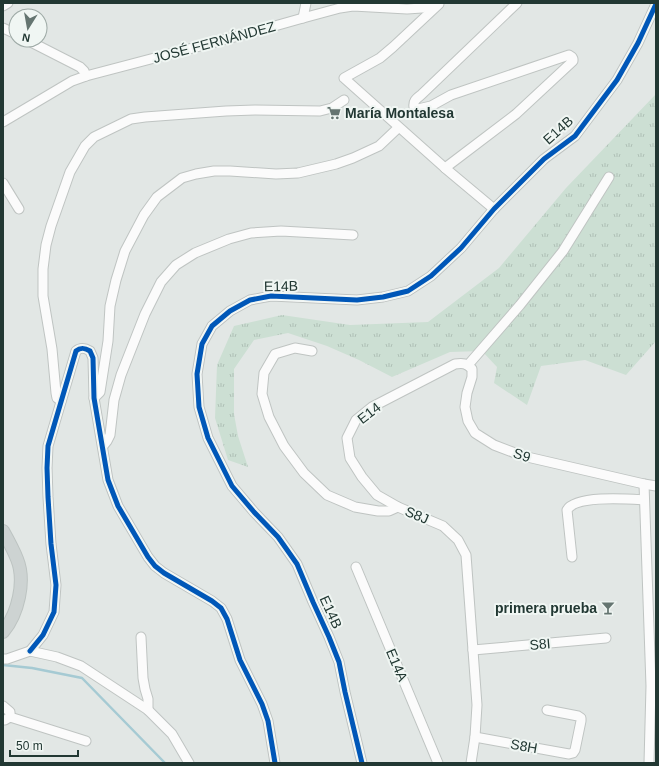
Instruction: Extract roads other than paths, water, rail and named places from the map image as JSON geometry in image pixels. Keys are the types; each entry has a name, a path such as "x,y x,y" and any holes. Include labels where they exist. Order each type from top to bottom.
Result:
{"main road":[{"path":"3,531 18,560 21,588 19,601 15,611 3,632"}],"street":[{"path":"3,6 8,3"},
{"path":"303,18 306,3"},
{"name":"JOSÉ FERNÁNDEZ","path":"3,122 72,81 86,76 340,8 353,6 394,6 407,9 422,8 437,3"},
{"path":"440,3 393,48 380,58 344,78 398,128 494,208"},
{"path":"445,168 516,114 573,62 572,57 569,55 450,95 431,106 418,109 414,107 413,103 416,99 517,3"},
{"name":"E14B","path":"362,763 339,662 297,564 278,537 232,486 208,438 199,407 197,374 202,344 212,326 230,311 250,300 270,296 357,300 383,298 408,291 431,276 461,248 494,208 544,159 574,136 617,80 638,43 656,4"},
{"path":"43,48 80,67 86,76"},
{"path":"61,401 57,398 56,393 52,349 43,296 43,269 46,245 51,226 70,172 85,146 94,137 131,119 226,111 320,111 332,108 344,100"},
{"path":"94,398 100,392 108,341 110,306 125,251 144,215 157,197 182,178 196,174 214,171 276,174 298,173 336,164 379,146 398,128"},
{"path":"468,365 516,311 564,251 609,177"},
{"path":"3,183 19,209"},
{"path":"103,446 110,435 114,400 121,375 145,314 161,282 176,266 195,253 229,239 251,233 281,232 353,235"},
{"path":"30,651 43,635 54,612 56,585 51,544 48,497 48,446 76,351 83,348 90,351 92,358 94,398 108,480 118,506 148,557 155,566 221,608 227,619 240,660 262,704 268,721 275,763"},
{"name":"S8J","path":"312,351 295,348 275,354 264,373 262,394 269,417 284,446 304,473 327,495 355,507 378,511 389,511 398,507 443,526 458,540 466,555 477,704 475,737 471,763"},
{"name":"E14","path":"398,507 378,495 362,477 350,458 347,438 356,420 372,408 455,364 462,363 468,365"},
{"name":"S9","path":"468,365 472,369 472,377 467,393 465,407 468,421 475,432 494,445 523,456 656,486"},
{"path":"644,484 651,686 649,763"},
{"path":"572,557 567,510 569,507 582,501 604,499 644,500"},
{"name":"E14A","path":"356,567 438,763"},
{"path":"141,637 144,689 148,699 148,710"},
{"name":"S8I","path":"473,650 606,638"},
{"path":"3,659 30,651 57,657 81,666 148,710 172,734 189,763"},
{"path":"3,706 10,712 7,718 86,741"},
{"name":"S8H","path":"475,737 573,754 576,750 581,718 578,716 547,710"}],"waterway":[{"path":"3,665 32,668 82,678 165,763"}],"place":[{"name":"María Montalesa","path":"334,113"},
{"name":"primera prueba","path":"608,608"}]}
